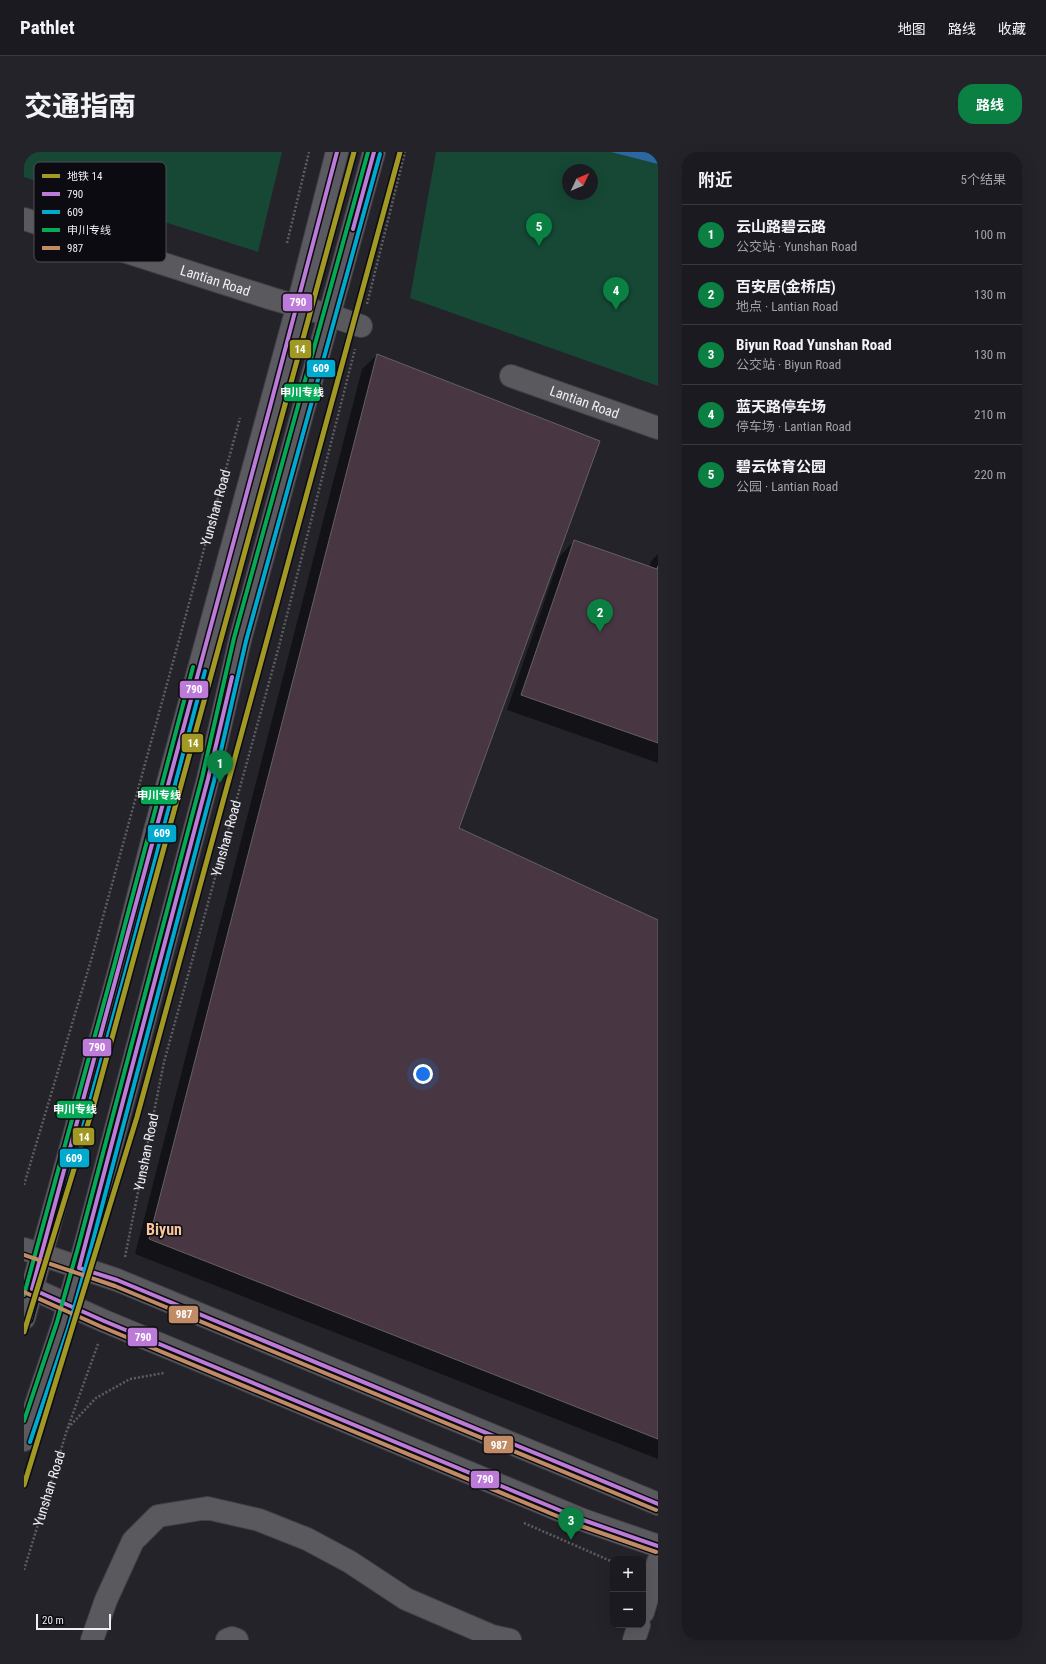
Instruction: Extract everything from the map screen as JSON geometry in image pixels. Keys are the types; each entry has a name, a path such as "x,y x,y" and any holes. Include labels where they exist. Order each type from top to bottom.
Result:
{"main road":[{"name":"Yunshan Road","path":"24,1318 33,1252 297,306 337,152"},
{"path":"24,1440 79,1268 208,779 240,640 374,152"}],"street":[{"name":"Lantian Road","path":"24,219 34,222"},
{"name":"Lantian Road","path":"159,262 361,326"},
{"name":"Lantian Road","path":"511,376 658,428"},
{"path":"33,1252 117,1280 658,1504"},
{"path":"28,1287 104,1321 582,1520 658,1546"},
{"path":"92,1640 106,1600 133,1541 158,1516 207,1508 260,1520 307,1539 350,1562 406,1599 492,1636 510,1640"},
{"path":"646,1602 658,1562"},
{"path":"634,1640 638,1628"},
{"path":"227,1640 232,1638 237,1640"}],"path":[{"path":"285,250 310,152"},
{"name":"Yunshan Road","path":"117,1280 131,1230 164,1062 278,650 405,152"},
{"name":"Yunshan Road","path":"24,1185 92,957 241,414"},
{"name":"Yunshan Road","path":"24,1570 67,1430 100,1340 104,1321"},
{"name":"Yunshan Road","path":"67,1430 96,1398 130,1379 166,1372"}],"green space":[{"path":"24,152 282,152 258,252 166,223 166,162 34,162 34,180 24,177"},
{"path":"436,152 658,152 658,386 410,298"}],"water":[{"path":"611,152 658,152 658,164"}],"building":[{"path":"377,354 600,441 459,828 658,920 658,1439 149,1239"},
{"path":"574,540 657,569 658,566 658,743 521,695"}],"metro line":[{"name":"14","path":"24,1332 94,1104 354,152"},
{"name":"14","path":"24,1485 137,1117 400,152"}],"transit line":[{"name":"790","path":"337,152 270,407 32,1289 104,1321 583,1520 658,1546"},
{"name":"申川专线","path":"24,1421 57,1322 79,1244 202,778 234,638 368,152"},
{"name":"790","path":"353,229 374,152"},
{"name":"609","path":"30,1442 69,1326 91,1248 214,781 246,641 380,154"},
{"name":"申川专线","path":"24,1295 114,966 193,667"},
{"name":"609","path":"30,1320 126,970 205,671"},
{"name":"790","path":"232,677 208,779 79,1268 117,1280 658,1504"},
{"name":"987","path":"24,1255 115,1286 656,1510"},
{"name":"987","path":"24,1292 102,1327 581,1526 656,1552"}],"place":[{"name":"碧云体育公园","path":"539,246"},
{"name":"蓝天路停车场","path":"616,310"},
{"name":"百安居(金桥店)","path":"600,632"},
{"name":"云山路碧云路","path":"220,783"},
{"name":"Biyun Road Yunshan Road","path":"571,1540"}],"district":[{"name":"Biyun","path":"164,1229"}]}
